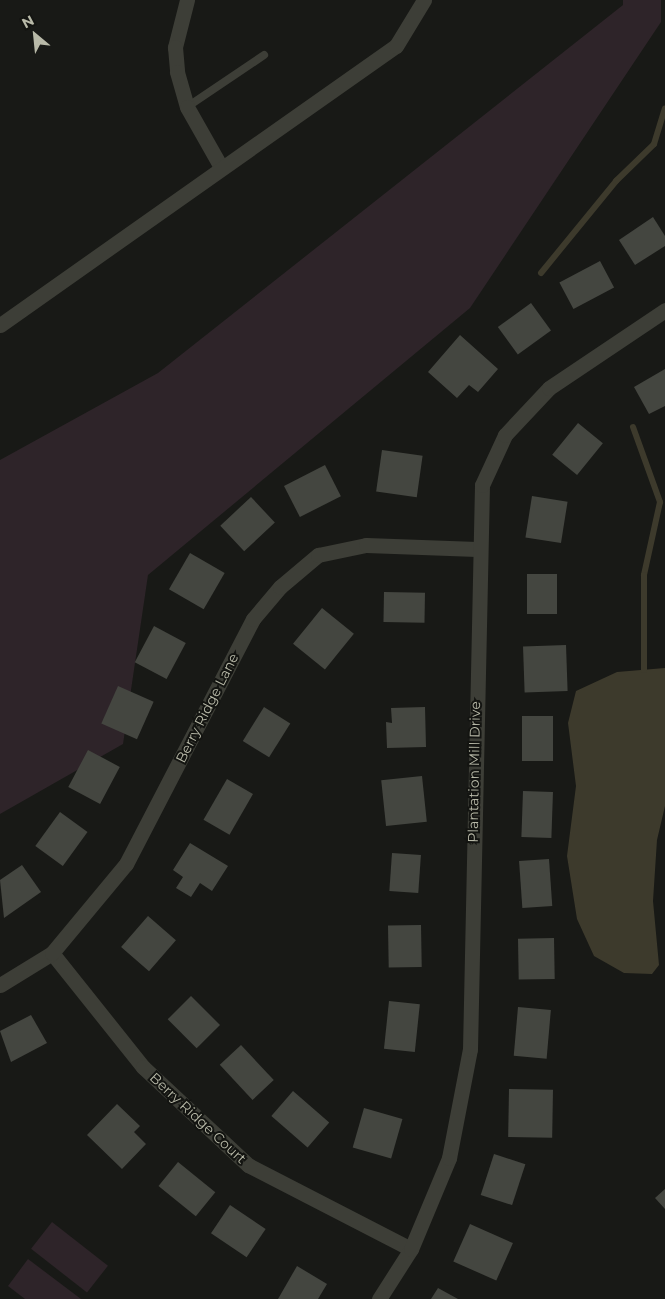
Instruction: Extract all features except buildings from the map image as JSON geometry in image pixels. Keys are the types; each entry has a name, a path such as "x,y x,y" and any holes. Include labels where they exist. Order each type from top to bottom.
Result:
{"street":[{"path":"188,0 175,47 187,107 221,167"},
{"path":"0,325 221,167 396,46 424,0"},
{"name":"Plantation Mill Drive","path":"379,1299 411,1248 449,1158 470,1049 477,549 482,485 504,435 549,388 665,310"},
{"name":"Berry Ridge Lane","path":"0,985 52,953 126,864 253,618 280,587 318,556 366,544 477,549"},
{"name":"Berry Ridge Court","path":"52,953 143,1067 248,1165 411,1248"}],"lane":[{"path":"187,107 264,55"}],"shaded area":[{"path":"623,0 661,0 661,22 470,308 148,575 123,744 0,814 0,460 158,373 623,5"},
{"path":"665,668 665,806 657,840 653,901 659,965 652,974 624,973 594,956 577,919 567,856 576,786 568,723 576,691 617,672"},
{"path":"52,1222 108,1266 87,1293 31,1249"},
{"path":"28,1259 81,1299 25,1299 8,1286"}],"waterway":[{"path":"541,273 616,181 654,144 665,109"},
{"path":"633,427 660,502 644,575 644,670"}]}
